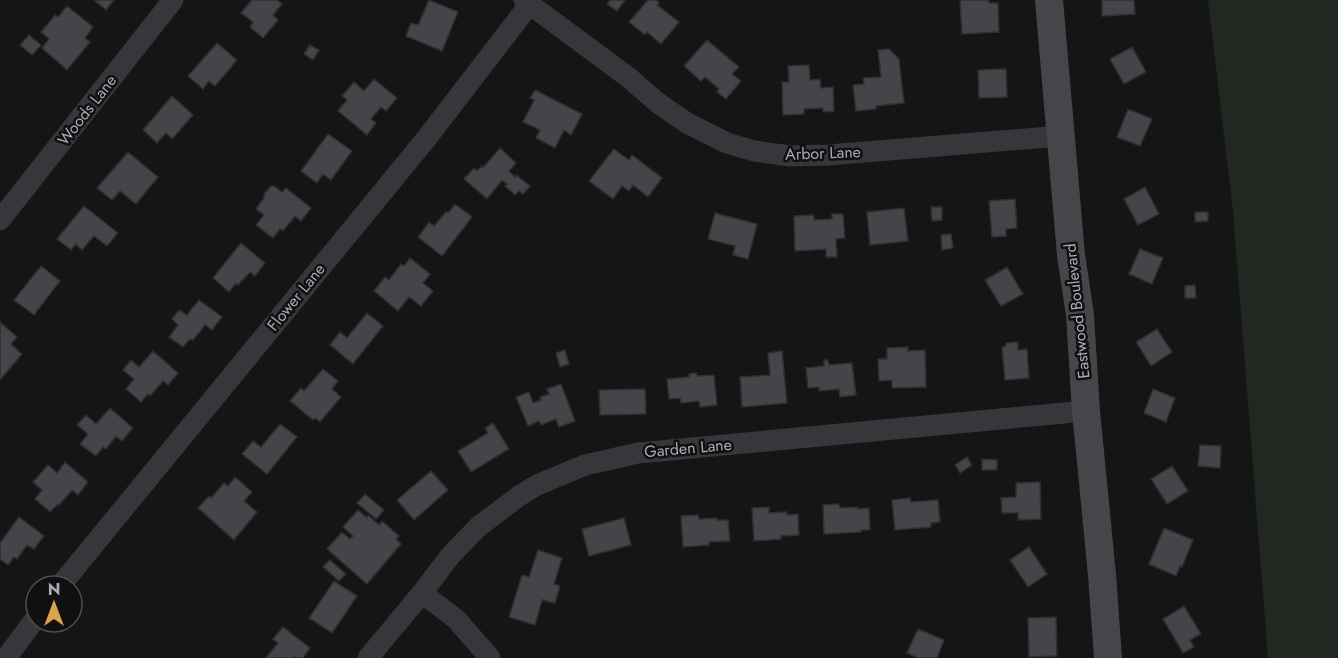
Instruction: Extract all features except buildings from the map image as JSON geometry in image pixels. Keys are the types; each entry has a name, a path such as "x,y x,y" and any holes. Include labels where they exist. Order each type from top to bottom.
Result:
{"street":[{"name":"Woods Lane","path":"0,220 173,0"},
{"name":"Eastwood Boulevard","path":"1049,0 1071,255 1080,315 1107,658"},
{"name":"Arbor Lane","path":"526,2 687,123 727,143 754,151 790,156 818,155 1061,136"},
{"name":"Flower Lane","path":"70,574 426,139 526,2"},
{"name":"Garden Lane","path":"368,658 423,593 450,556 478,527 537,485 585,465 638,453 1086,411"},
{"path":"423,593 456,619 490,658"},
{"path":"6,658 24,634"}],"shaded area":[{"path":"1208,0 1338,0 1338,658 1268,658 1233,211"}]}
